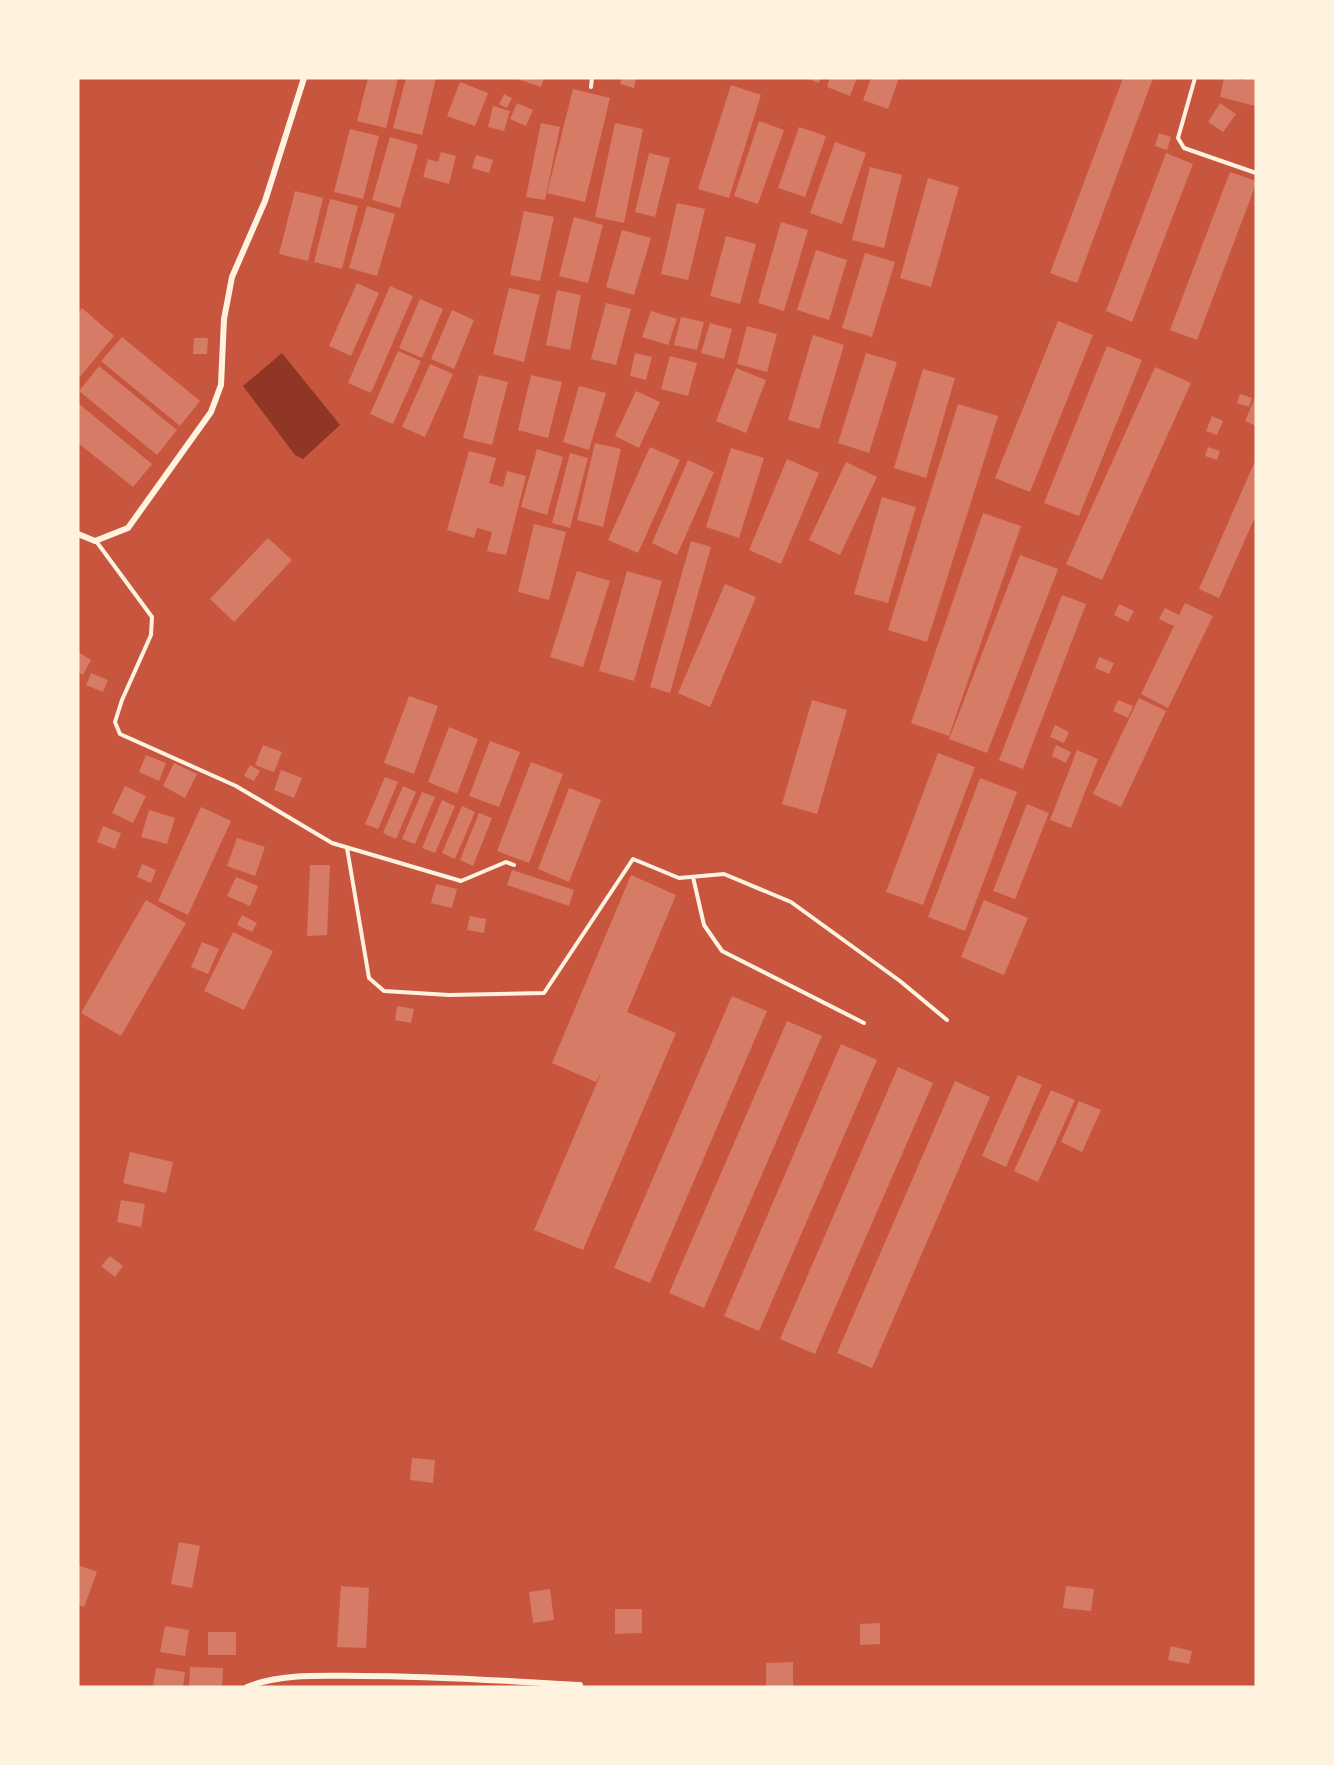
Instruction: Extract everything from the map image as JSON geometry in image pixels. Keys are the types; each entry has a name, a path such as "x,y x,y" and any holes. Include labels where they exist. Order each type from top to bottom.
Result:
{"street":[{"path":"78,534 95,541 128,528 211,412 221,385 224,319 232,277 265,201 304,78"},
{"path":"247,1687 281,1678 330,1676 430,1676 580,1685"}],"lane":[{"path":"591,87 592,78"},
{"path":"1194,78 1178,138 1184,148 1256,173"},
{"path":"95,541 152,617 151,635 122,700 115,722 120,734 236,786 332,843 347,848 461,881 506,862 514,865"},
{"path":"347,848 369,978 384,991 449,995 544,993 633,859 679,878 724,874 791,902 900,981 947,1020"},
{"path":"693,877 704,925 722,951 864,1023"}],"shaded area":[{"path":"282,353 340,425 303,459 295,455 243,386"}],"building":[{"path":"368,78 398,78 386,128 357,121"},
{"path":"406,78 436,78 422,135 393,128"},
{"path":"515,78 544,78 541,87"},
{"path":"622,78 636,78 634,88 620,84"},
{"path":"806,78 820,78 819,83"},
{"path":"830,78 857,78 850,96 827,87"},
{"path":"871,78 899,78 888,109 863,100"},
{"path":"1123,78 1153,78 1077,283 1050,273"},
{"path":"1224,78 1243,80 1244,78 1256,78 1255,106 1220,97"},
{"path":"460,82 488,93 475,126 447,116"},
{"path":"731,85 761,95 729,198 698,189"},
{"path":"573,89 610,98 585,202 547,193"},
{"path":"504,94 512,98 507,108 499,104"},
{"path":"517,103 533,110 526,126 510,119"},
{"path":"1220,103 1236,114 1223,132 1208,122"},
{"path":"493,106 510,111 504,131 488,127"},
{"path":"759,121 784,130 758,204 734,196"},
{"path":"541,123 560,127 545,200 526,197"},
{"path":"615,123 643,129 624,223 595,217"},
{"path":"799,127 826,136 805,197 778,188"},
{"path":"350,129 379,136 363,199 334,192"},
{"path":"1159,133 1171,137 1167,150 1155,146"},
{"path":"390,137 418,145 400,208 372,200"},
{"path":"835,142 866,153 842,224 810,213"},
{"path":"441,152 456,156 449,184 423,177 428,159 438,162"},
{"path":"649,153 670,158 655,217 635,212"},
{"path":"1166,153 1193,164 1132,322 1106,311"},
{"path":"476,155 493,160 489,173 472,168"},
{"path":"870,167 902,175 884,248 852,240"},
{"path":"1230,172 1256,181 1256,184 1197,340 1170,330"},
{"path":"928,178 959,187 931,287 900,278"},
{"path":"295,191 323,198 308,261 279,254"},
{"path":"330,199 358,206 342,269 314,262"},
{"path":"677,203 705,209 688,280 661,274"},
{"path":"367,206 395,214 377,276 349,268"},
{"path":"524,211 554,217 540,281 510,275"},
{"path":"574,217 603,225 588,283 559,276"},
{"path":"781,222 808,230 784,311 758,303"},
{"path":"622,230 651,238 634,295 606,287"},
{"path":"726,236 756,244 740,304 710,296"},
{"path":"816,250 847,260 829,320 797,310"},
{"path":"865,253 895,262 872,337 842,328"},
{"path":"357,283 379,293 351,356 329,346"},
{"path":"390,286 413,296 371,393 348,383"},
{"path":"509,288 540,295 524,362 493,354"},
{"path":"557,290 581,295 570,350 546,345"},
{"path":"420,299 443,309 422,358 399,348"},
{"path":"606,303 631,309 616,365 591,359"},
{"path":"82,308 114,336 78,379 78,312"},
{"path":"452,310 474,320 454,369 431,359"},
{"path":"651,311 677,319 668,345 642,337"},
{"path":"681,317 704,322 697,350 674,345"},
{"path":"1058,321 1093,335 1030,492 995,478"},
{"path":"710,323 732,329 724,359 701,353"},
{"path":"747,326 777,334 767,372 737,364"},
{"path":"813,335 844,345 819,429 788,420"},
{"path":"122,337 200,401 180,426 101,361"},
{"path":"194,338 208,338 207,354 193,354"},
{"path":"1107,346 1142,360 1079,516 1044,503"},
{"path":"398,351 421,361 393,424 370,414"},
{"path":"635,353 652,357 646,380 630,376"},
{"path":"866,353 897,362 869,453 838,443"},
{"path":"670,356 697,363 688,396 661,389"},
{"path":"430,364 453,374 425,437 402,427"},
{"path":"99,366 177,430 157,455 79,391"},
{"path":"1155,367 1191,383 1102,580 1066,564"},
{"path":"736,368 766,380 746,433 716,421"},
{"path":"923,369 955,378 926,478 894,468"},
{"path":"479,375 508,382 492,445 463,438"},
{"path":"531,375 562,382 548,438 518,430"},
{"path":"579,386 606,393 589,450 563,442"},
{"path":"636,391 660,402 639,448 615,436"},
{"path":"1240,394 1252,398 1249,407 1237,403"},
{"path":"1256,395 1256,426 1245,421"},
{"path":"78,403 152,464 133,487 78,443"},
{"path":"958,404 998,416 927,642 888,630"},
{"path":"1212,416 1223,421 1217,435 1206,431"},
{"path":"595,443 621,449 603,527 577,520"},
{"path":"650,447 680,460 638,553 608,540"},
{"path":"1208,447 1220,451 1217,460 1205,456"},
{"path":"731,448 764,458 739,538 706,527"},
{"path":"537,449 563,457 547,515 521,507"},
{"path":"469,451 496,458 489,483 503,487 507,471 526,476 506,555 487,551 492,532 477,528 474,538 447,530"},
{"path":"570,453 588,458 570,528 552,523"},
{"path":"787,459 819,473 781,564 749,550"},
{"path":"1256,459 1256,515 1219,598 1199,589"},
{"path":"688,460 714,472 677,555 652,543"},
{"path":"846,462 877,477 840,555 809,540"},
{"path":"882,497 916,507 888,603 854,594"},
{"path":"983,513 1021,526 949,736 911,723"},
{"path":"534,524 566,532 549,600 518,592"},
{"path":"268,538 292,560 234,622 210,599"},
{"path":"691,541 711,547 670,693 650,687"},
{"path":"1020,555 1058,569 987,753 949,739"},
{"path":"577,571 610,581 583,667 550,657"},
{"path":"627,571 662,581 634,681 599,671"},
{"path":"725,584 756,597 710,707 678,693"},
{"path":"1062,595 1086,604 1023,769 999,760"},
{"path":"1185,603 1213,616 1168,708 1141,694 1174,626 1159,619 1165,608 1179,615"},
{"path":"1119,604 1134,611 1128,622 1114,615"},
{"path":"78,652 91,660 83,675 78,672"},
{"path":"1099,657 1114,663 1109,674 1095,668"},
{"path":"91,673 108,680 103,692 86,685"},
{"path":"409,696 438,706 414,774 384,763"},
{"path":"1139,698 1166,711 1121,807 1093,794"},
{"path":"812,700 847,710 817,814 782,804"},
{"path":"1118,700 1133,706 1128,718 1113,711"},
{"path":"1055,725 1069,732 1064,743 1050,737"},
{"path":"449,727 478,739 457,794 428,782"},
{"path":"490,741 520,752 499,807 469,796"},
{"path":"263,745 282,752 274,772 255,765"},
{"path":"1056,745 1071,752 1066,763 1052,756"},
{"path":"1077,750 1098,759 1071,828 1050,820"},
{"path":"938,753 975,767 923,905 886,892"},
{"path":"146,755 166,763 159,781 139,772"},
{"path":"531,762 563,774 529,863 497,851"},
{"path":"174,763 197,774 185,798 163,786"},
{"path":"250,765 260,771 254,781 244,776"},
{"path":"281,770 302,778 294,798 274,790"},
{"path":"385,777 398,782 378,829 365,824"},
{"path":"980,778 1017,792 965,931 928,917"},
{"path":"125,786 146,796 133,823 112,813"},
{"path":"403,786 416,792 396,839 383,833"},
{"path":"569,788 601,800 569,882 538,869"},
{"path":"422,792 435,797 415,844 402,839"},
{"path":"442,800 455,806 435,853 422,848"},
{"path":"1027,804 1049,813 1015,899 993,891"},
{"path":"462,806 475,812 455,859 442,853"},
{"path":"201,807 231,821 188,915 158,901"},
{"path":"149,810 175,818 167,844 141,837"},
{"path":"479,813 492,818 473,866 460,860"},
{"path":"103,826 121,833 115,849 97,842"},
{"path":"237,838 265,847 255,876 227,866"},
{"path":"142,864 156,870 151,883 137,877"},
{"path":"310,865 330,865 327,935 307,936"},
{"path":"512,870 574,890 569,906 507,885"},
{"path":"631,875 676,895 627,1012 676,1033 583,1250 534,1230 602,1071 596,1082 552,1063"},
{"path":"236,877 258,886 250,906 227,896"},
{"path":"436,884 457,889 452,908 431,903"},
{"path":"146,900 186,923 121,1036 81,1013"},
{"path":"984,900 1028,918 1004,975 961,957"},
{"path":"242,915 257,923 252,932 237,925"},
{"path":"470,916 486,919 484,933 467,930"},
{"path":"233,932 273,951 244,1010 204,991"},
{"path":"202,942 219,949 208,974 191,967"},
{"path":"732,996 767,1011 650,1283 614,1268"},
{"path":"397,1006 414,1009 411,1023 395,1020"},
{"path":"787,1021 822,1036 704,1308 669,1293"},
{"path":"841,1044 877,1060 759,1331 724,1316"},
{"path":"898,1067 933,1083 815,1354 780,1339"},
{"path":"1018,1075 1042,1085 1006,1167 982,1156"},
{"path":"955,1081 990,1097 872,1368 837,1353"},
{"path":"1051,1090 1075,1100 1038,1182 1014,1171"},
{"path":"1079,1101 1101,1110 1082,1152 1061,1142"},
{"path":"130,1152 173,1162 166,1193 123,1183"},
{"path":"121,1200 145,1204 141,1227 117,1222"},
{"path":"110,1256 123,1266 115,1277 101,1266"},
{"path":"412,1458 435,1460 433,1483 410,1480"},
{"path":"179,1542 200,1546 192,1588 171,1584"},
{"path":"78,1565 97,1572 84,1607 78,1605"},
{"path":"341,1586 369,1588 366,1648 337,1647"},
{"path":"1066,1586 1094,1589 1091,1611 1063,1608"},
{"path":"550,1589 554,1620 533,1623 529,1592"},
{"path":"615,1609 642,1609 642,1633 615,1634"},
{"path":"880,1623 880,1644 860,1645 860,1624"},
{"path":"165,1626 189,1630 185,1656 160,1652"},
{"path":"208,1632 236,1632 236,1655 208,1655"},
{"path":"1171,1646 1192,1651 1189,1664 1168,1660"},
{"path":"793,1662 793,1686 766,1686 766,1663"},
{"path":"190,1667 223,1668 222,1687 189,1687"},
{"path":"156,1668 185,1672 183,1687 153,1686"}]}
